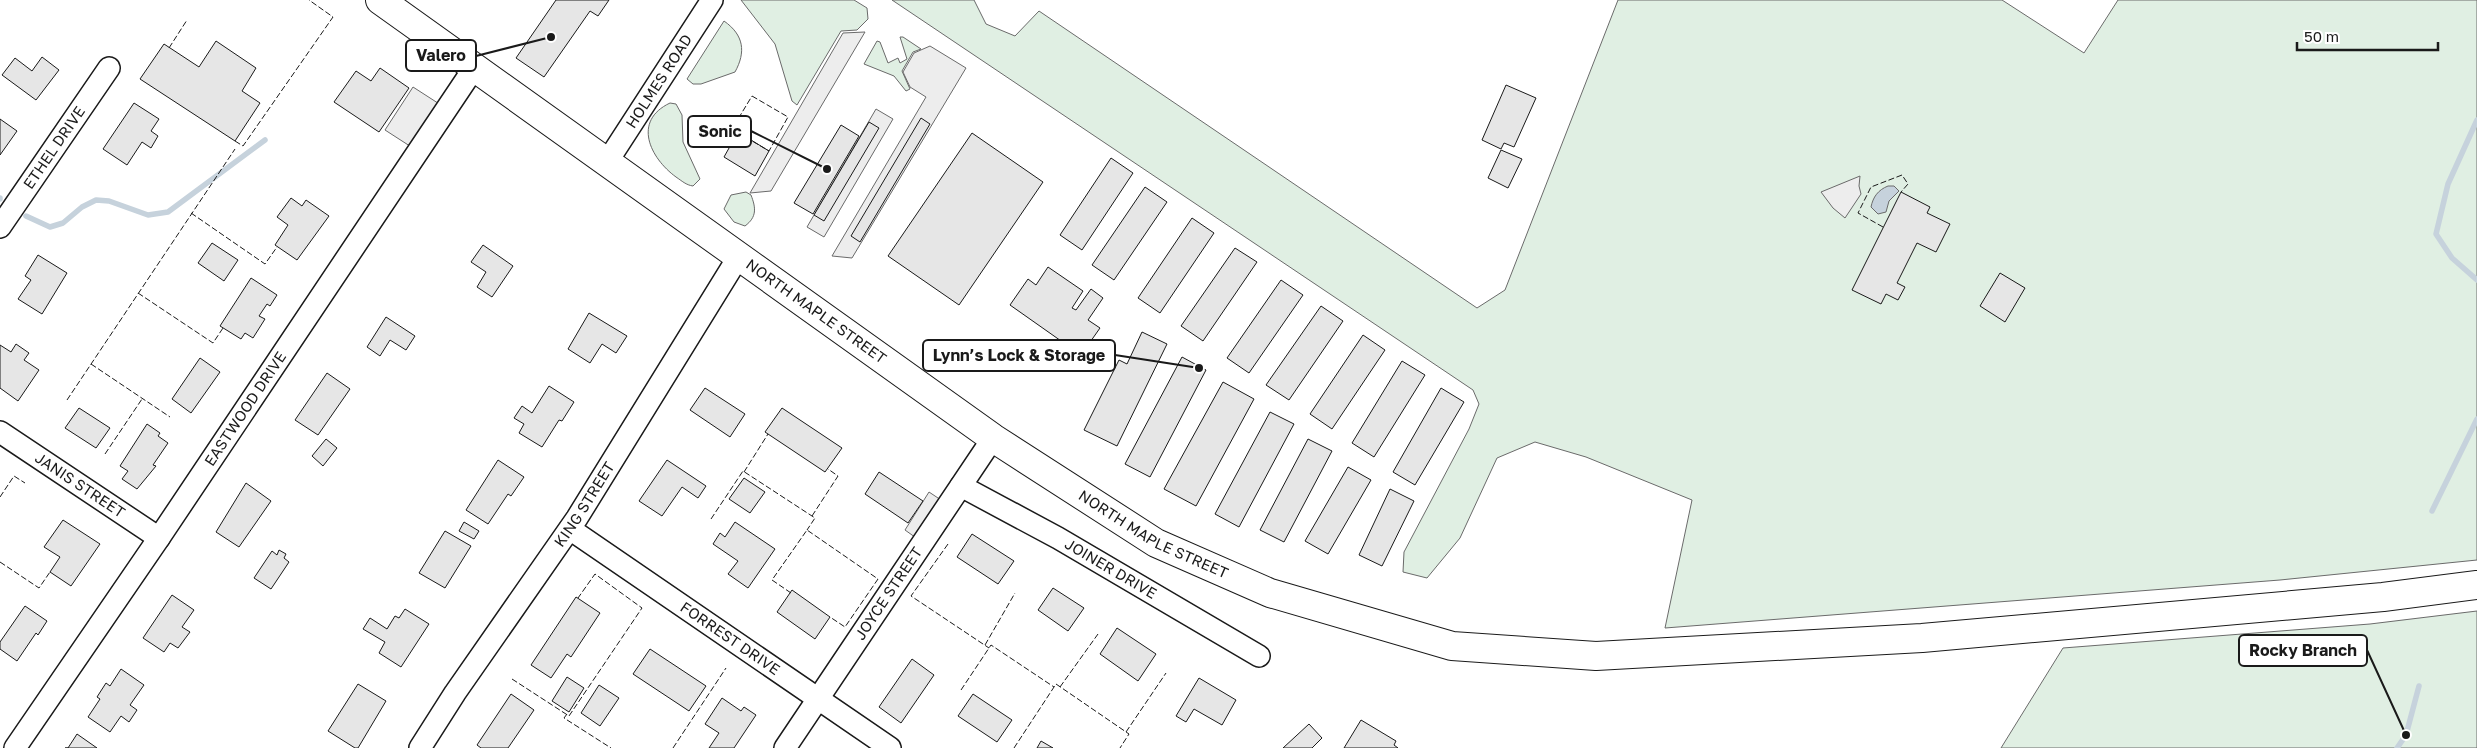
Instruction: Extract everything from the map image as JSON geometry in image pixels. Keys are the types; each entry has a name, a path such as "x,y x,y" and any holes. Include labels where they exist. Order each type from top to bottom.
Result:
{"main road":[{"name":"NORTH MAPLE STREET","path":"380,0 993,438 1156,543 1270,593 1452,646 1596,656 1931,638 2383,597 2477,585"}],"street":[{"name":"HOLMES ROAD","path":"607,162 712,0"},
{"name":"ETHEL DRIVE","path":"0,227 109,68"},
{"name":"EASTWOOD DRIVE","path":"15,748 159,538 474,68"},
{"name":"KING STREET","path":"420,748 455,693 570,529 739,256"},
{"name":"JANIS STREET","path":"0,432 159,538"},
{"name":"JOYCE STREET","path":"785,748 993,438"},
{"name":"JOINER DRIVE","path":"961,486 1058,538 1258,656"},
{"name":"FORREST DRIVE","path":"570,529 890,748"}],"green space":[{"path":"741,0 854,0 867,8 868,19 857,30 841,31 797,105 792,101 775,44"},
{"path":"892,0 974,0 986,24 1015,36 1039,11 1477,308 1505,290 1618,0 2002,0 2084,53 2118,0 2477,0 2477,560 2280,580 1665,628 1692,500 1586,457 1535,442 1497,458 1460,538 1427,578 1403,572 1404,552 1469,429 1479,404 1473,390"},
{"path":"724,21 731,26 739,38 742,51 739,65 735,72 701,84 693,84 687,79"},
{"path":"900,37 921,49 913,52 902,71 910,89 906,91 894,76 864,64 877,41 880,42 888,63 898,58 900,63 907,59"},
{"path":"670,103 676,104 682,115 683,142 700,179 693,186 684,183 667,169 659,160 649,140 648,129 651,119 658,111"},
{"path":"746,192 751,195 754,212 752,219 745,226 734,222 724,209 731,195"},
{"path":"2477,611 2477,748 2001,748 2063,648 2370,624"}],"shaded area":[{"path":"865,32 771,191 750,193 843,33"},
{"path":"930,46 966,68 852,258 832,256 926,97 910,87 903,72 914,53"},
{"path":"413,87 444,107 416,150 385,130"},
{"path":"876,109 893,119 824,237 807,227"},
{"path":"1860,176 1859,186 1861,194 1845,218 1833,208 1821,192"},
{"path":"1888,186 1894,186 1899,191 1889,201 1886,212 1878,214 1871,207 1872,203 1879,192"},
{"path":"929,492 944,502 919,540 905,530"}],"building":[{"path":"556,0 609,0 598,16 590,11 544,77 516,58"},
{"path":"216,41 256,68 242,91 260,103 235,141 140,79 164,44 199,67"},
{"path":"42,57 59,70 36,100 2,75 15,58 32,71"},
{"path":"380,68 409,88 379,132 334,102 356,71 371,81"},
{"path":"1506,85 1536,98 1514,147 1504,143 1501,149 1482,140"},
{"path":"134,103 159,119 151,131 158,136 151,148 142,142 127,165 103,149"},
{"path":"921,118 930,124 860,242 851,236"},
{"path":"0,119 17,131 0,155"},
{"path":"869,122 879,128 824,221 814,215"},
{"path":"841,125 859,136 813,214 794,203"},
{"path":"738,132 769,151 755,176 724,157"},
{"path":"972,133 1043,182 959,305 888,256"},
{"path":"1501,150 1522,159 1508,188 1488,178"},
{"path":"1111,158 1133,173 1082,250 1060,235"},
{"path":"1145,187 1167,202 1114,280 1092,265"},
{"path":"1901,192 1930,207 1927,213 1950,224 1936,252 1917,243 1897,283 1905,287 1898,300 1886,294 1881,304 1852,290"},
{"path":"291,198 302,206 306,200 329,216 297,260 275,245 288,225 277,217"},
{"path":"1192,218 1214,233 1160,313 1138,298"},
{"path":"212,243 238,260 224,281 198,263"},
{"path":"483,245 513,266 492,297 477,287 486,272 471,262"},
{"path":"1235,248 1257,262 1203,341 1181,326"},
{"path":"38,255 67,273 42,314 18,299 31,280 25,276"},
{"path":"1048,267 1083,291 1072,308 1076,310 1091,289 1103,298 1088,320 1100,328 1081,355 1010,305 1028,279 1036,285"},
{"path":"2000,273 2025,288 2005,322 1980,306"},
{"path":"251,278 277,295 270,306 267,304 259,316 265,319 253,338 245,333 241,339 220,326"},
{"path":"1281,280 1303,295 1249,373 1227,358"},
{"path":"1321,306 1343,321 1289,400 1266,385"},
{"path":"589,313 627,336 616,353 602,344 590,363 568,349"},
{"path":"386,317 415,336 406,350 390,340 380,356 367,347"},
{"path":"1142,332 1167,344 1117,446 1084,430 1119,360 1127,364"},
{"path":"1363,335 1385,350 1332,429 1310,414"},
{"path":"16,344 29,353 24,360 39,370 18,401 0,388 0,345 11,352"},
{"path":"1182,357 1206,370 1150,477 1125,464"},
{"path":"200,358 220,372 191,413 172,399"},
{"path":"1402,361 1425,375 1374,457 1352,443"},
{"path":"327,373 350,389 318,435 295,420"},
{"path":"1223,382 1254,399 1196,506 1164,489"},
{"path":"549,386 574,402 562,421 559,420 542,447 519,433 524,424 514,418 522,406 532,413"},
{"path":"705,388 745,414 730,437 690,410"},
{"path":"1441,388 1464,402 1415,485 1393,472"},
{"path":"79,408 110,428 96,448 65,428"},
{"path":"782,408 842,448 825,472 765,432"},
{"path":"1270,412 1294,424 1239,527 1215,514"},
{"path":"147,424 160,433 158,436 168,443 153,465 156,466 137,489 122,479 128,471 120,466"},
{"path":"326,439 337,448 323,466 312,456"},
{"path":"1308,439 1332,451 1284,542 1260,530"},
{"path":"498,460 524,477 511,496 508,494 488,524 466,510"},
{"path":"667,460 706,486 698,498 682,487 662,516 639,501"},
{"path":"1348,467 1371,480 1328,554 1305,541"},
{"path":"879,472 923,501 908,523 865,494"},
{"path":"744,478 765,492 750,513 729,499"},
{"path":"246,483 271,501 239,547 216,532"},
{"path":"1390,489 1414,501 1382,566 1359,555"},
{"path":"63,520 100,544 71,586 50,572 60,557 44,547"},
{"path":"464,522 479,531 474,539 459,531"},
{"path":"735,522 775,549 748,588 728,574 738,561 713,544 720,533 725,537"},
{"path":"445,531 471,546 445,588 419,573"},
{"path":"972,534 1014,561 998,584 957,557"},
{"path":"279,550 286,554 284,558 289,562 271,589 254,578 272,551 277,555"},
{"path":"1053,588 1084,608 1068,631 1038,610"},
{"path":"792,590 830,617 815,639 777,612"},
{"path":"172,595 194,610 182,627 190,632 178,648 170,643 164,652 143,638"},
{"path":"576,597 600,613 571,657 567,654 551,678 531,665"},
{"path":"25,606 47,621 38,635 36,633 17,661 0,649 0,642"},
{"path":"405,609 429,624 401,667 379,653 385,642 363,629 370,618 387,629 395,616 399,618"},
{"path":"1117,628 1156,654 1138,681 1100,654"},
{"path":"650,649 706,686 689,711 633,674"},
{"path":"912,659 934,675 901,723 879,707"},
{"path":"121,669 144,685 130,705 137,710 129,722 121,716 110,732 88,717 100,699 97,697 106,683 110,686"},
{"path":"567,677 584,688 569,712 552,701"},
{"path":"1199,678 1236,700 1222,725 1194,709 1186,722 1176,716"},
{"path":"358,684 386,701 358,748 355,748 328,731"},
{"path":"599,685 619,698 600,726 581,713"},
{"path":"511,694 534,710 508,748 481,748 477,745"},
{"path":"973,694 1012,720 997,742 958,716"},
{"path":"722,698 741,711 744,707 756,715 734,748 709,748 719,733 705,724"},
{"path":"1361,720 1396,741 1394,745 1398,748 1344,748"},
{"path":"1309,724 1322,738 1312,748 1283,748"},
{"path":"77,734 97,748 68,748"},
{"path":"1041,741 1053,748 1037,748"}],"waterway":[{"path":"2477,120 2448,184 2436,234 2452,258 2477,280"},
{"path":"26,216 50,227 63,223 82,207 96,200 109,201 148,215 168,212 265,140"},
{"path":"2432,511 2477,419"},
{"path":"2397,748 2406,735 2419,686"}],"fence":[{"path":"235,141 243,146 333,17 309,0"},
{"path":"169,48 187,20"},
{"path":"752,96 788,117 769,151 732,129 752,96"},
{"path":"67,400 235,149"},
{"path":"1883,227 1858,213 1871,187 1902,175 1908,184 1901,192"},
{"path":"191,213 265,264 277,247"},
{"path":"138,293 213,343 223,328"},
{"path":"91,364 170,417"},
{"path":"105,454 142,399"},
{"path":"744,472 768,434"},
{"path":"812,516 838,476 828,469"},
{"path":"711,519 743,471 815,518 807,530"},
{"path":"0,497 14,476 25,483"},
{"path":"791,593 772,580 807,530 878,579 845,627 830,617"},
{"path":"948,544 911,596 989,648"},
{"path":"0,562 39,588 50,572"},
{"path":"512,679 569,716 642,608 595,574 578,598"},
{"path":"985,645 1015,593"},
{"path":"1060,687 1098,634"},
{"path":"961,690 991,645 1054,687"},
{"path":"673,748 726,668"},
{"path":"1126,732 1166,673"},
{"path":"1014,748 1056,684 1129,734 1120,748"},
{"path":"567,714 564,718 611,748"}],"place":[{"name":"Valero","path":"551,37"},
{"name":"Sonic","path":"827,169"},
{"name":"Lynn’s Lock & Storage","path":"1199,368"},
{"name":"Rocky Branch","path":"2406,735"}]}
